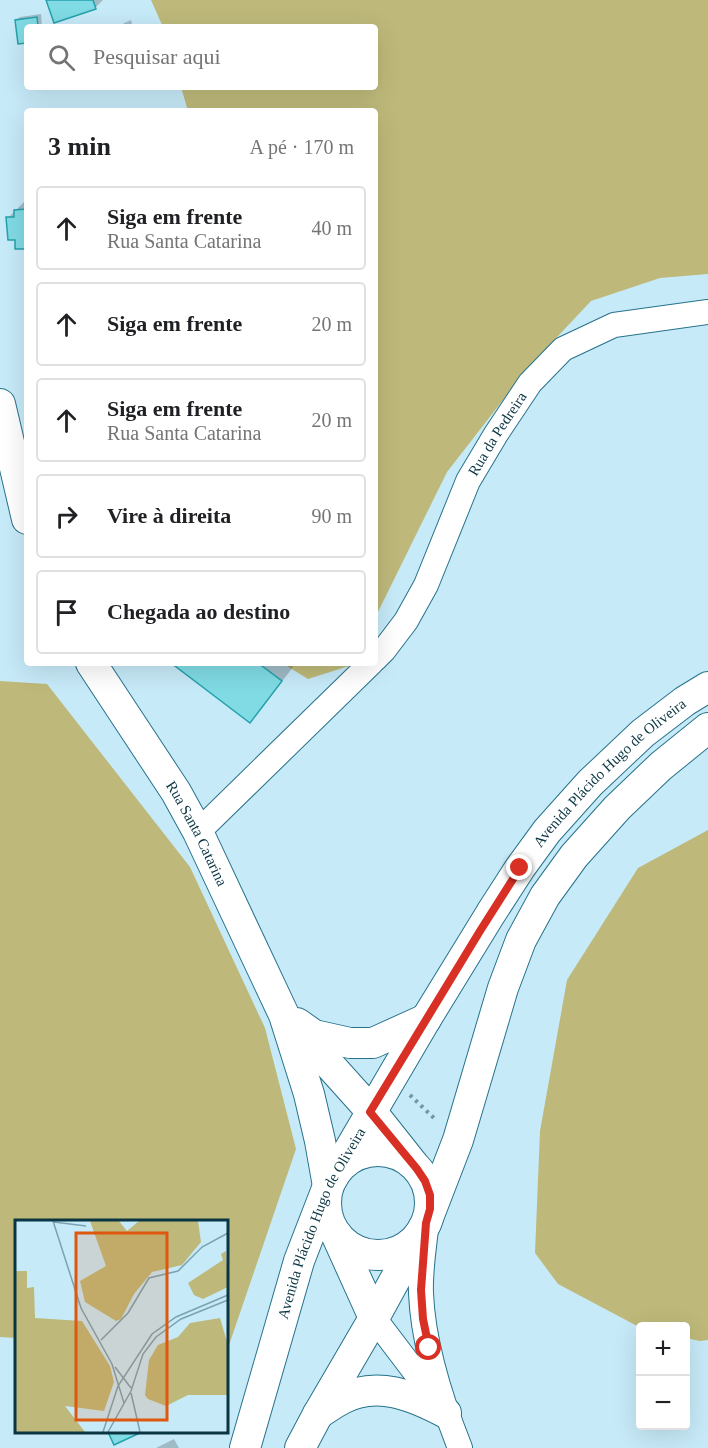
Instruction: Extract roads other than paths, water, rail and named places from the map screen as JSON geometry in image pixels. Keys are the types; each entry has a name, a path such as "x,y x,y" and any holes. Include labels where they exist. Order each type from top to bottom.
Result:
{"main road":[{"path":"0,404 24,506"},
{"name":"Rua Santa Catarina","path":"92,666 176,792 198,832 284,1014 309,1094 328,1186"},
{"name":"Avenida Plácido Hugo de Oliveira","path":"245,1448 299,1261 328,1186 426,1019 520,868 548,831 591,783 643,733 685,701 708,687"},
{"name":"Avenida Plácido Hugo de Oliveira","path":"300,1448 426,1223 458,1140 503,988 521,940 545,896 574,856 617,808 661,766 708,728"},
{"path":"284,1014 314,1035 350,1042 372,1042 426,1019"},
{"name":"Rua Santa Catarina","path":"284,1014 417,1169"},
{"path":"336,1233 346,1245 360,1252 376,1255 392,1253 406,1247 418,1236 426,1223 430,1209 430,1195 417,1169 405,1159 391,1153 375,1152 360,1155 346,1162 328,1186 326,1204 329,1219 374,1318"},
{"path":"318,1414 344,1398 365,1391 400,1392 446,1413"}],"street":[{"name":"Rua da Pedreira","path":"378,656 406,621 426,585 468,481 530,383 563,349 614,325 708,312"},
{"path":"198,832 368,666"},
{"path":"426,1223 421,1290 423,1319 446,1413 460,1448"},
{"path":"374,1318 446,1413"}]}
